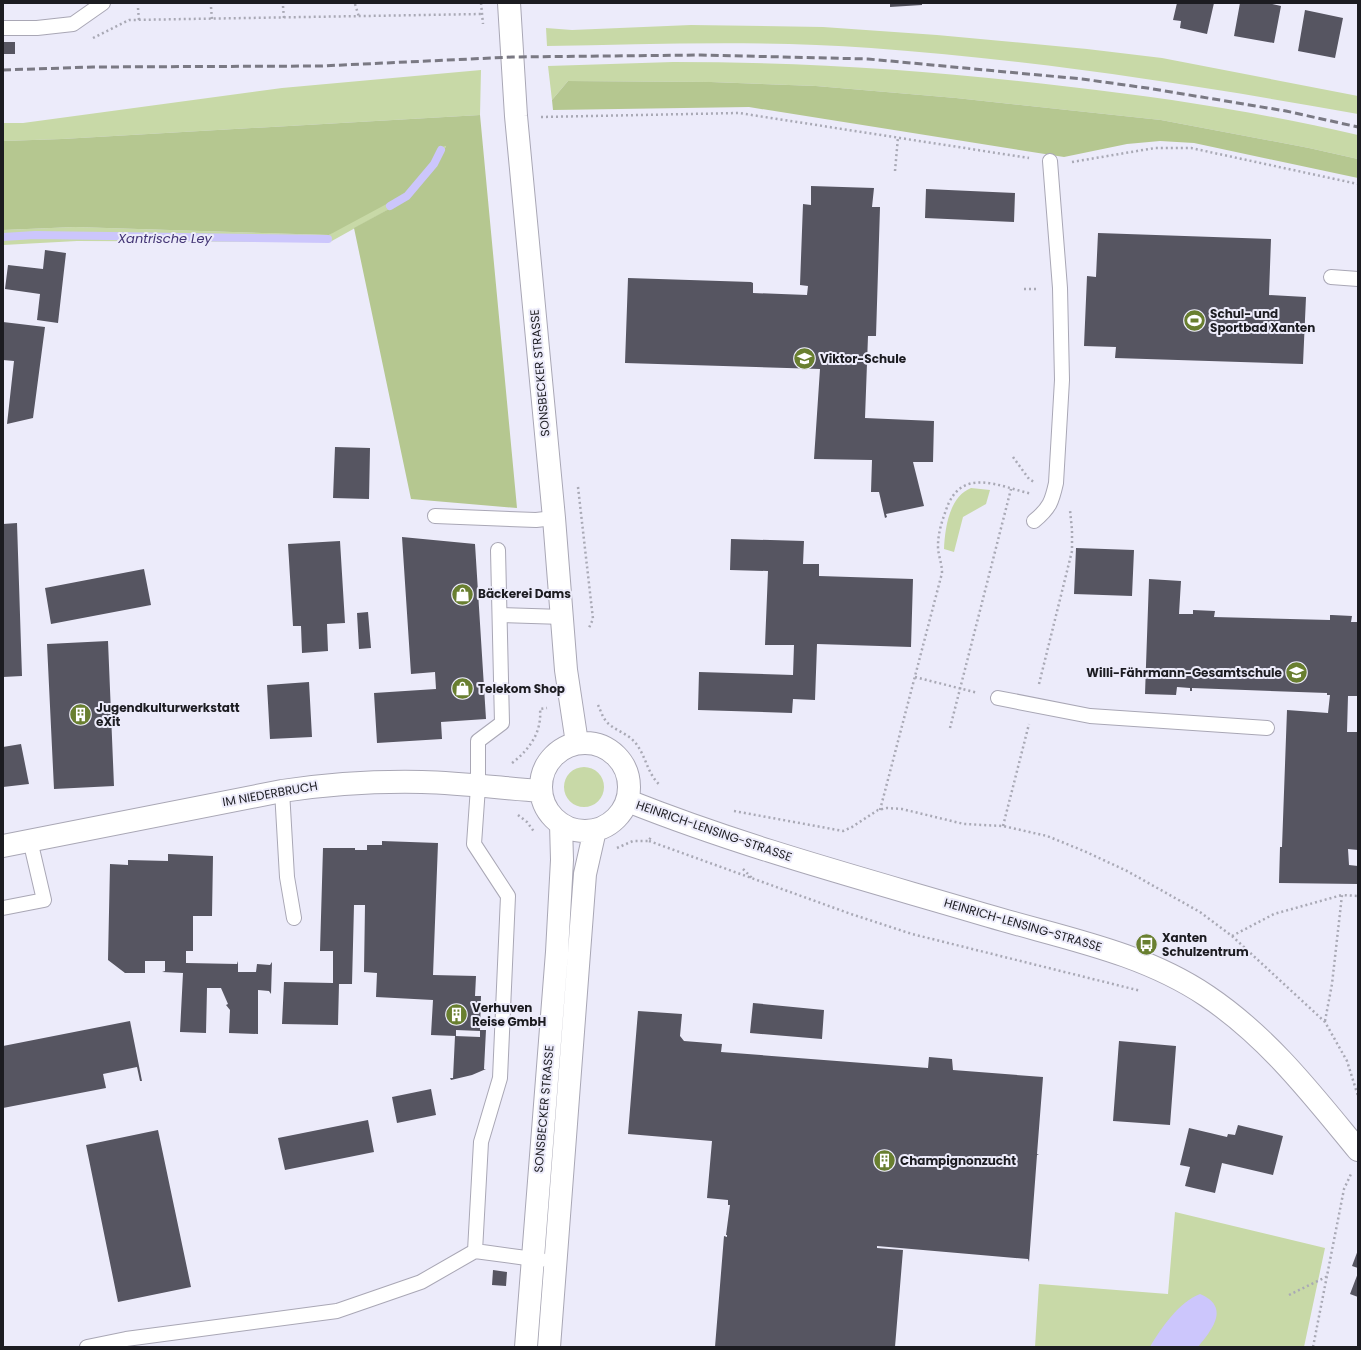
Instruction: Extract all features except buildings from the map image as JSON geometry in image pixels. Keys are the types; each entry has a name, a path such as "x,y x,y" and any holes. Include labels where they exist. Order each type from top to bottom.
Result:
{"street":[{"name":"SONSBECKER STRASSE","path":"509,3 516,116 563,617 566,670 577,743"},
{"path":"577,743 592,743 601,745 617,756 627,772 630,790 628,801 616,819 606,826 595,830 576,830 561,824 547,809 541,791 542,774 550,760 562,749 577,743"},
{"name":"IM NIEDERBRUCH","path":"3,846 282,791 321,785 366,782 424,782 541,791"},
{"name":"HEINRICH-LENSING-STRASSE","path":"628,801 748,845 1101,947 1156,969 1206,995 1224,1008 1275,1052 1295,1073 1356,1160"},
{"name":"SONSBECKER STRASSE","path":"526,1347 531,1260 557,952 562,860 561,824"},
{"name":"SONSBECKER STRASSE","path":"549,1347 585,874 595,830"}],"lane":[{"path":"3,28 37,28 73,24 103,3"},
{"path":"1034,520 1046,511 1053,495 1056,483 1062,380 1060,288 1050,161"},
{"path":"1331,277 1358,279"},
{"path":"435,516 536,520 554,518"},
{"path":"475,1251 481,1142 500,1078 508,896 474,844 478,787 478,741 502,723 498,550"},
{"path":"500,615 563,617"},
{"path":"998,698 1090,716 1267,728"},
{"path":"282,791 287,877 294,918"},
{"path":"3,908 44,900 30,840"},
{"path":"87,1347 126,1339 337,1310 421,1282 475,1251 531,1260 556,1261"}],"path":[{"path":"355,4 359,16"},
{"path":"283,6 284,18"},
{"path":"210,7 212,19"},
{"path":"138,8 139,20"},
{"path":"86,38 93,38 129,20 482,14"},
{"path":"537,117 739,113 1050,161 1074,162 1124,152 1155,148 1191,148 1358,184"},
{"path":"894,171 898,137"},
{"path":"1003,826 1072,551 1071,512 1068,505 1045,488 1029,479 1013,456"},
{"path":"880,810 942,573 938,547 939,533 953,493 961,486 980,482 1011,489 1053,495"},
{"path":"950,728 1011,489"},
{"path":"915,677 998,698"},
{"path":"537,837 533,829 520,816 502,808 504,768 520,758 534,738 541,719 540,709 598,705 606,721 626,733 636,743 644,754 655,781 670,790 649,841"},
{"path":"738,812 842,831 880,810 902,809 964,824 1003,826 1047,836 1120,868 1178,898 1200,912 1232,936 1325,1022 1347,1061 1358,1096"},
{"path":"615,850 633,841 649,841 844,912 912,934 1128,986 1142,992"},
{"path":"1232,936 1274,914 1342,895 1358,896"},
{"path":"1325,1022 1332,984 1342,895"},
{"path":"1313,1347 1344,1189 1356,1160"},
{"path":"1289,1295 1328,1276"}],"green space":[{"path":"691,25 823,27 937,35 1087,49 1162,58 1358,96 1358,114 1237,93 1115,75 994,59 932,53 871,48 749,43 547,46 546,28 572,30"},
{"path":"723,62 873,68 1021,81 1143,96 1251,113 1358,135 1358,159 1309,148 1161,120 956,98 816,86 711,82 568,81 552,100 548,66"},
{"path":"481,70 480,115 62,139 3,141 3,123 23,123 282,88"},
{"path":"568,81 711,82 816,86 956,98 1161,120 1309,148 1358,159 1358,178 1194,143 1160,141 1127,144 1064,157 749,107 553,110 552,100"},
{"path":"480,115 517,508 411,499 354,228 409,198 438,163 446,146 440,147 433,160 407,193 329,235 75,227 3,230 3,141 62,139"},
{"path":"440,146 446,146 438,163 409,198 330,242 77,241 3,245 3,230 75,227 329,235 433,160"},
{"path":"971,488 990,490 986,504 963,517 954,552 944,549 947,523 953,506 964,492"},
{"path":"588,767 595,770 601,776 604,787 603,795 595,804 588,807 580,807 573,804 565,795 564,783 567,776 576,768"},
{"path":"1175,1212 1325,1248 1304,1347 1035,1347 1039,1284 1168,1294"}],"shaded area":[{"path":"1200,1294 1209,1299 1215,1305 1217,1312 1213,1326 1198,1347 1150,1347 1171,1316 1185,1303"}],"waterway":[{"name":"Xantrische Ley","path":"390,206 407,196 434,164 441,150"},
{"name":"Xantrische Ley","path":"3,237 35,235 328,239"}],"railway":[{"path":"3,70 93,67 321,66 512,57 701,55 868,59 1082,79 1147,88 1286,111 1358,127"}],"place":[{"name":"Schul- und Sportbad Xanten","path":"1195,321"},
{"name":"Viktor-Schule","path":"805,359"},
{"name":"Bäckerei Dams","path":"463,594"},
{"name":"Willi-Fährmann-Gesamtschule","path":"1297,673"},
{"name":"Telekom Shop","path":"462,689"},
{"name":"Jugendkulturwerkstatt eXit","path":"81,715"},
{"name":"Xanten Schulzentrum","path":"1146,945"},
{"name":"Verhuven Reise GmbH","path":"456,1015"},
{"name":"Champignonzucht","path":"884,1161"}]}
